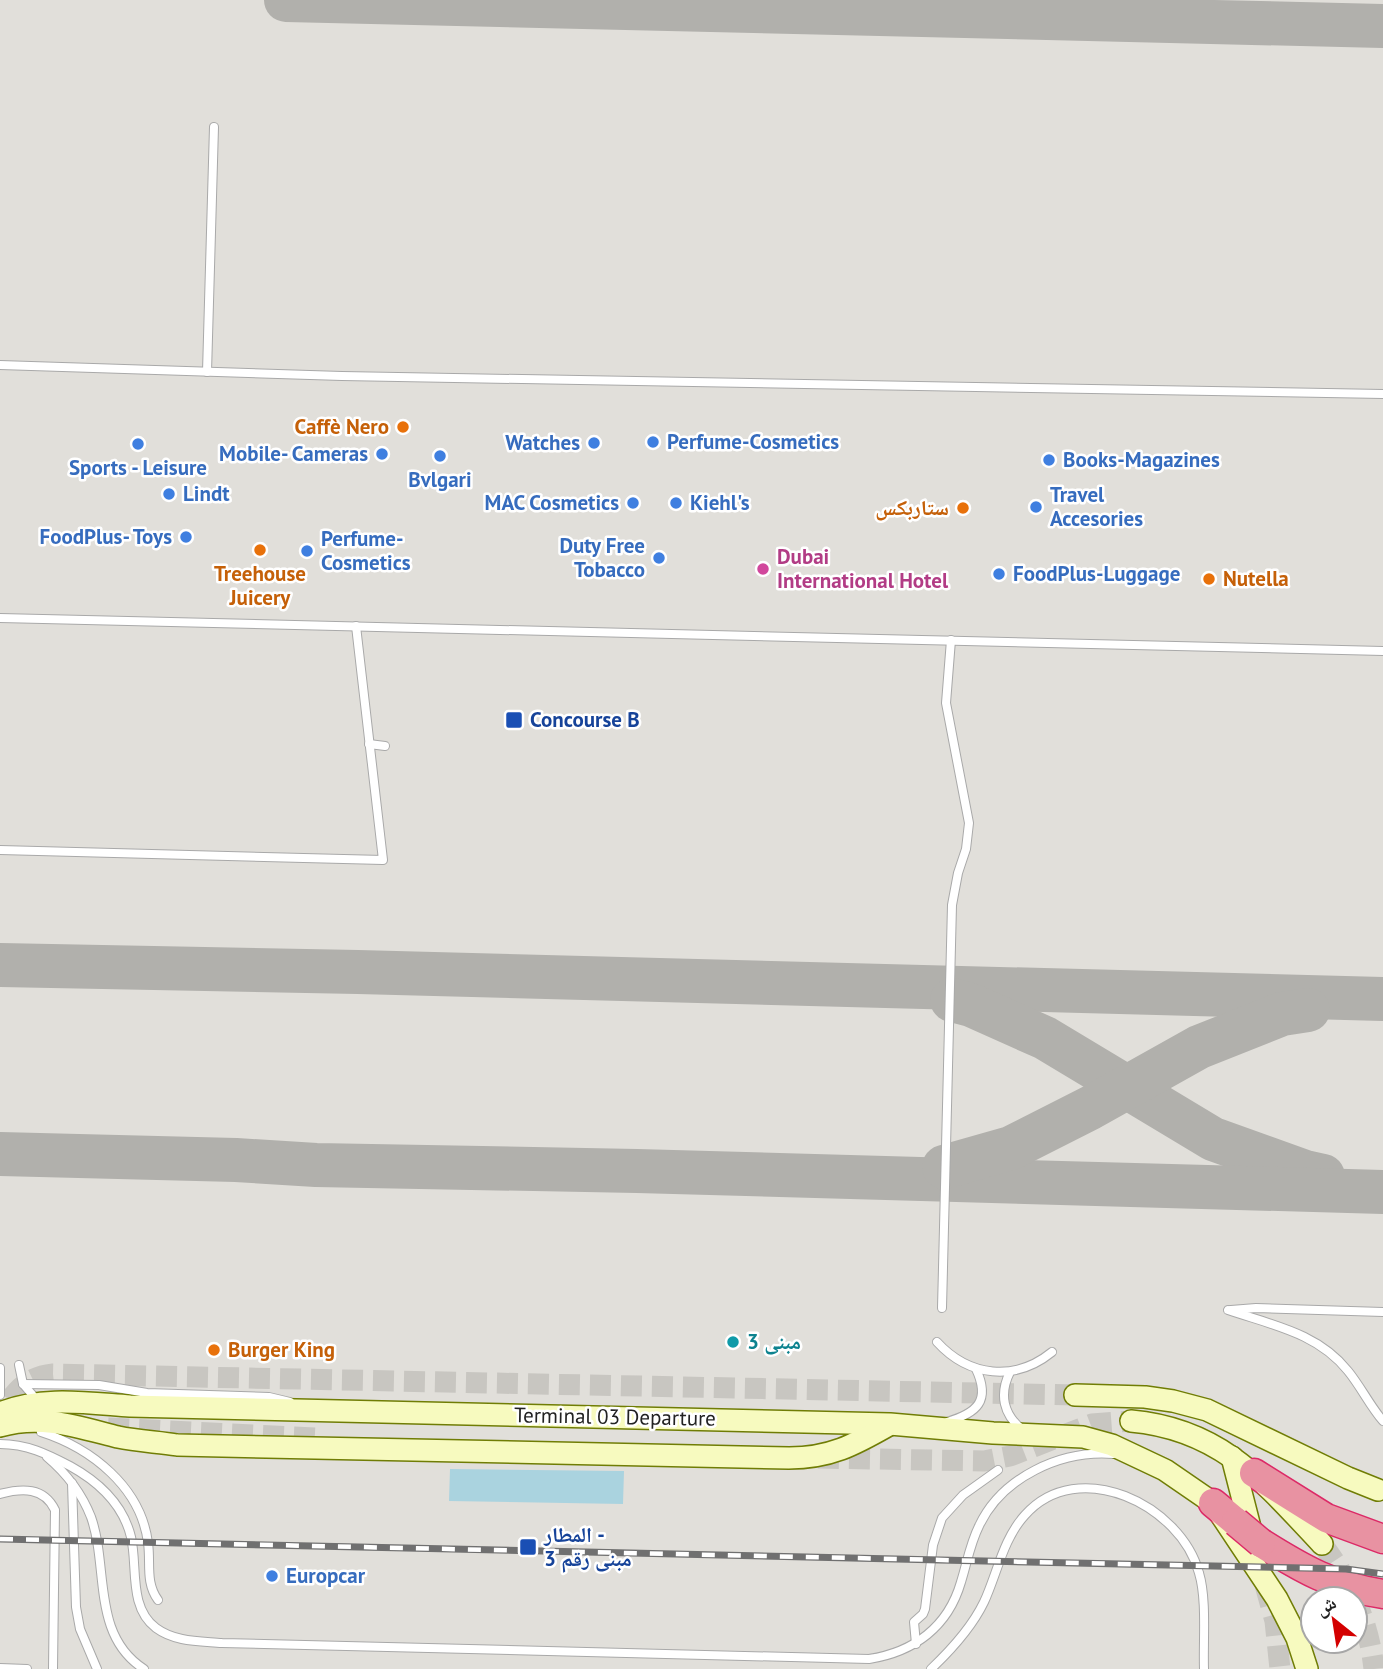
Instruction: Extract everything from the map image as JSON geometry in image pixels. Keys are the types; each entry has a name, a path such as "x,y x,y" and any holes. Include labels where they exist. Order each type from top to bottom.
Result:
{"highway":[{"path":"1243,1465 1326,1518 1383,1539"},
{"path":"1213,1503 1236,1522 1260,1551 1334,1584 1383,1594"}],"main road":[{"path":"1148,1392 1171,1427"},
{"path":"1075,1395 1148,1392 1190,1405 1222,1416 1284,1448 1378,1490"},
{"name":"Terminal 03 Departure","path":"0,1413 42,1403 890,1424 1083,1437 1140,1456 1166,1470 1213,1503"},
{"path":"0,1426 45,1420 120,1437 177,1445 807,1458 841,1451 890,1424"},
{"path":"1131,1421 1171,1427 1211,1443 1243,1465 1322,1544"},
{"path":"1243,1465 1260,1551"},
{"path":"1213,1503 1277,1598 1297,1638 1307,1669"}],"lane":[{"path":"207,372 214,127"},
{"path":"0,365 207,372 1383,394"},
{"path":"0,618 1383,651"},
{"path":"0,850 383,860 356,626"},
{"path":"942,1308 951,920 969,823 946,703 951,640"},
{"path":"369,744 385,746"},
{"path":"1383,1312 1263,1308 1228,1310 1298,1333 1320,1345 1348,1371 1383,1421"},
{"path":"937,1342 955,1359 976,1369 993,1372 1010,1372 1028,1367 1052,1352"},
{"path":"19,1365 23,1384 28,1392 42,1403"},
{"path":"0,1368 0,1395"},
{"path":"927,1428 966,1416 975,1410 983,1389 976,1369"},
{"path":"1010,1372 1003,1392 1007,1413 1014,1423 1032,1434"},
{"path":"23,1384 99,1385 134,1392 269,1397 283,1399 309,1410"},
{"path":"41,1432 88,1453 112,1473 131,1497 146,1528 150,1584 158,1600"},
{"path":"0,1444 36,1448 84,1474 114,1500 131,1536 135,1583 141,1608 154,1627 175,1639 222,1643 869,1659 886,1656 916,1644 932,1632 945,1617 955,1600 968,1551 979,1524 997,1499 1020,1479 1046,1464 1075,1455 1105,1453 1140,1456"},
{"path":"36,1448 72,1483 91,1518 109,1623 124,1652 144,1669"},
{"path":"916,1644 914,1622 925,1609 933,1545 942,1518 963,1495 998,1470"},
{"path":"72,1483 76,1607 80,1629 97,1669"},
{"path":"931,1669 976,1616 1007,1542 1025,1514 1058,1493 1091,1488 1126,1495 1167,1522 1182,1536 1200,1573 1204,1669"},
{"path":"0,1494 33,1491 50,1500 55,1510 53,1669"},
{"path":"0,1668 27,1669"}],"shaded area":[{"path":"0,0 1383,0 1383,1669 0,1669"}],"water":[{"path":"450,1469 624,1471 623,1504 449,1501"}],"taxiway":[{"path":"286,0 1383,26"},
{"path":"0,965 1383,999"},
{"path":"952,1000 971,1005 1045,1038 1213,1139 1323,1176"},
{"path":"944,1167 1011,1148 1090,1108 1199,1047 1282,1014 1308,1010"},
{"path":"0,1154 236,1160 316,1165 637,1171 1383,1192"}],"tunnel":[{"path":"10,1400 28,1382 53,1374 1075,1395"},
{"path":"818,1458 984,1461 1010,1456 1092,1424 1131,1421"},
{"path":"108,1428 317,1438"},
{"path":"1322,1544 1357,1602 1368,1635 1374,1669"},
{"path":"1265,1585 1275,1621 1280,1669"}],"railway":[{"path":"0,1539 1346,1569 1383,1574"}],"place":[{"name":"Caffè Nero","path":"403,427"},
{"name":"Perfume-Cosmetics","path":"653,442"},
{"name":"Watches","path":"594,443"},
{"name":"Sports - Leisure","path":"138,444"},
{"name":"Mobile- Cameras","path":"382,454"},
{"name":"Bvlgari","path":"440,456"},
{"name":"Books-Magazines","path":"1049,460"},
{"name":"Lindt","path":"169,494"},
{"name":"MAC Cosmetics","path":"633,503"},
{"name":"Kiehl's","path":"676,503"},
{"name":"Travel Accesories","path":"1036,507"},
{"name":"ستاربكس","path":"963,508"},
{"name":"FoodPlus- Toys","path":"186,537"},
{"name":"Treehouse Juicery","path":"260,550"},
{"name":"Perfume- Cosmetics","path":"307,551"},
{"name":"Duty Free Tobacco","path":"659,558"},
{"name":"Dubai International Hotel","path":"763,569"},
{"name":"FoodPlus-Luggage","path":"999,574"},
{"name":"Nutella","path":"1209,579"},
{"name":"Concourse B","path":"514,720"},
{"name":"مبنى 3","path":"733,1342"},
{"name":"Burger King","path":"214,1350"},
{"name":"المطار - مبنى رقم 3","path":"528,1547"},
{"name":"Europcar","path":"272,1576"}]}
